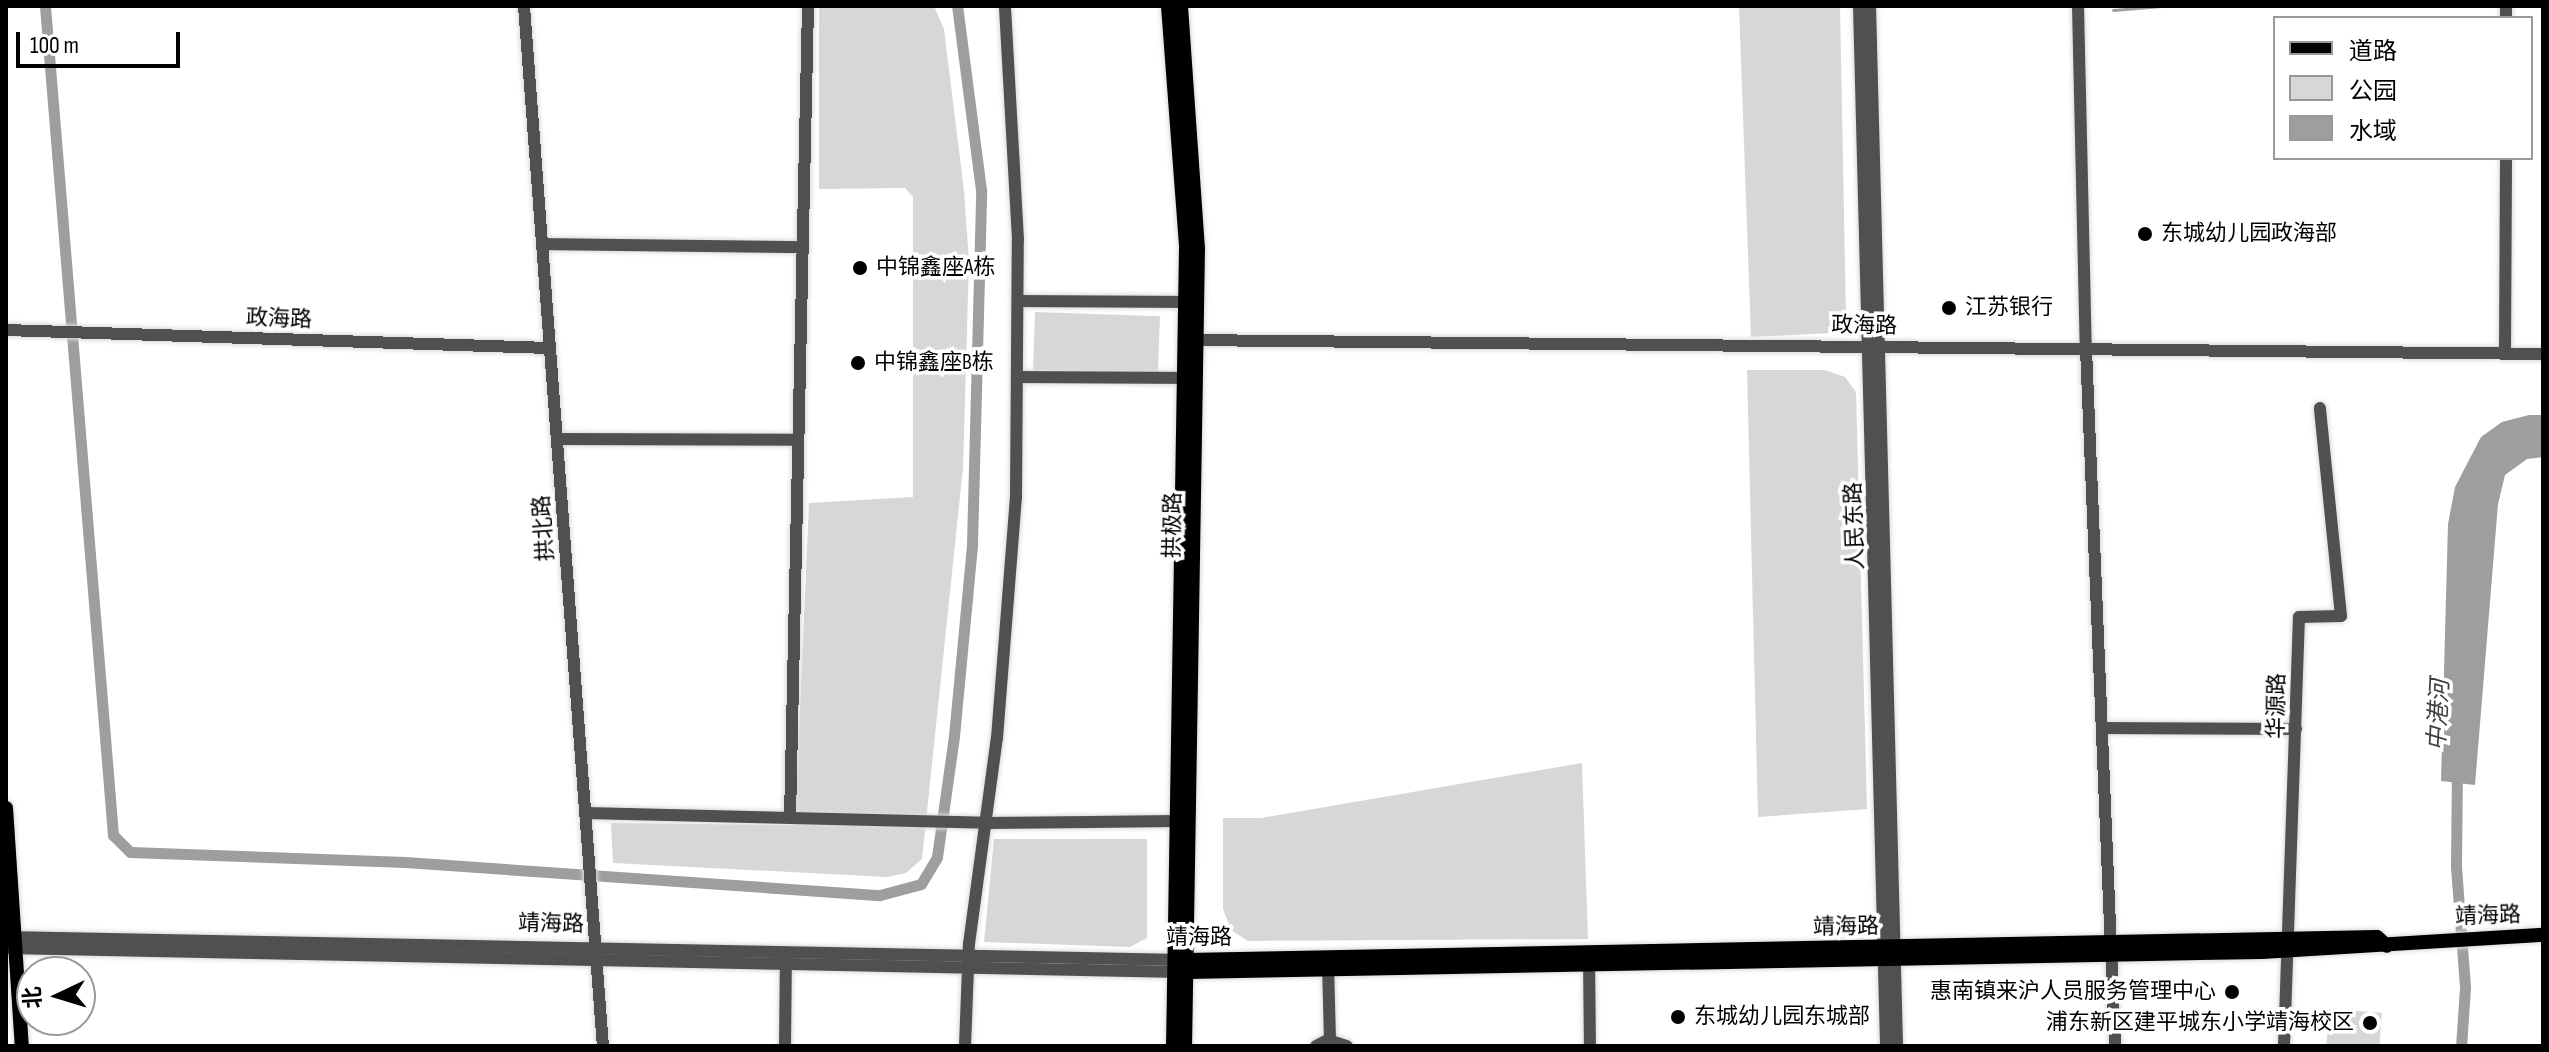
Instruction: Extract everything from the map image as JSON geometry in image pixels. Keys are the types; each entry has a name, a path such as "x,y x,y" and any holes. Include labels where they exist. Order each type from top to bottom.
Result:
{"main road":[{"name":"拱极路","path":"1168,6 1184,168 1192,302"},
{"name":"拱极路","path":"1173,1046 1181,966 1196,167 1181,6"},
{"name":"拱极路","path":"1185,1046 1177,821 1191,378"},
{"path":"6,808 11,943 22,1046"},
{"name":"靖海路","path":"1181,966 2291,946 2377,937 2387,946 2440,940 2543,936"}],"street":[{"name":"拱北路","path":"524,6 603,1046"},
{"path":"790,818 808,6"},
{"path":"965,1046 968,961 1012,582 1019,301 1005,6"},
{"name":"人民东路","path":"1859,6 1875,346"},
{"name":"人民东路","path":"1870,6 1890,955 1897,1046"},
{"path":"2078,6 2086,348 2115,1046"},
{"path":"2505,353 2506,160"},
{"path":"542,244 803,247"},
{"path":"1019,301 1192,302"},
{"name":"政海路","path":"6,330 550,348"},
{"name":"政海路","path":"1191,340 2543,354"},
{"path":"1019,377 1191,378"},
{"name":"华源路","path":"2284,1046 2291,946 2299,617 2341,616 2320,408"},
{"path":"557,439 798,440"},
{"path":"2102,728 2296,729"},
{"path":"586,813 986,823 1177,821"},
{"name":"靖海路","path":"11,943 596,952 1181,966"},
{"name":"人民东路","path":"1886,1046 1890,955"},
{"path":"785,1046 786,957"},
{"path":"1589,960 1590,1046"},
{"path":"1328,964 1330,1040"},
{"path":"1316,1046 1330,1040 1347,1046"}],"green space":[{"path":"819,6 934,6 944,29 964,191 969,261 963,468 922,859 906,873 887,877 613,863 611,823 795,825 809,503 913,497 913,197 905,188 819,189"},
{"path":"1739,6 1840,6 1846,318 1832,333 1751,337"},
{"path":"1035,312 1160,316 1158,374 1033,370"},
{"path":"1747,370 1825,370 1845,377 1856,392 1867,809 1758,817"},
{"path":"1582,763 1588,939 1248,941 1231,930 1223,909 1223,818 1261,818"},
{"path":"994,839 1147,839 1147,938 1130,947 984,942"},
{"path":"2329,1009 2382,1013 2380,1046 2326,1046"}],"water":[{"path":"2543,415 2543,457 2527,459 2505,475 2498,504 2475,785 2441,781 2448,524 2455,487 2481,437 2502,422"}],"waterway":[{"path":"45,6 113,835 130,852 405,862 880,895 921,884 937,857 954,736 972,544 981,190 957,6"},
{"path":"2113,10 2162,6"},
{"name":"中港河","path":"2457,769 2456,867 2465,988 2461,1046"}],"place":[{"name":"东城幼儿园政海部","path":"2145,234"},
{"name":"中锦鑫座A栋","path":"860,268"},
{"name":"江苏银行","path":"1949,308"},
{"name":"中锦鑫座B栋","path":"858,363"},
{"name":"惠南镇来沪人员服务管理中心","path":"2232,992"},
{"name":"东城幼儿园东城部","path":"1678,1017"},
{"name":"浦东新区建平城东小学靖海校区","path":"2370,1023"}]}
